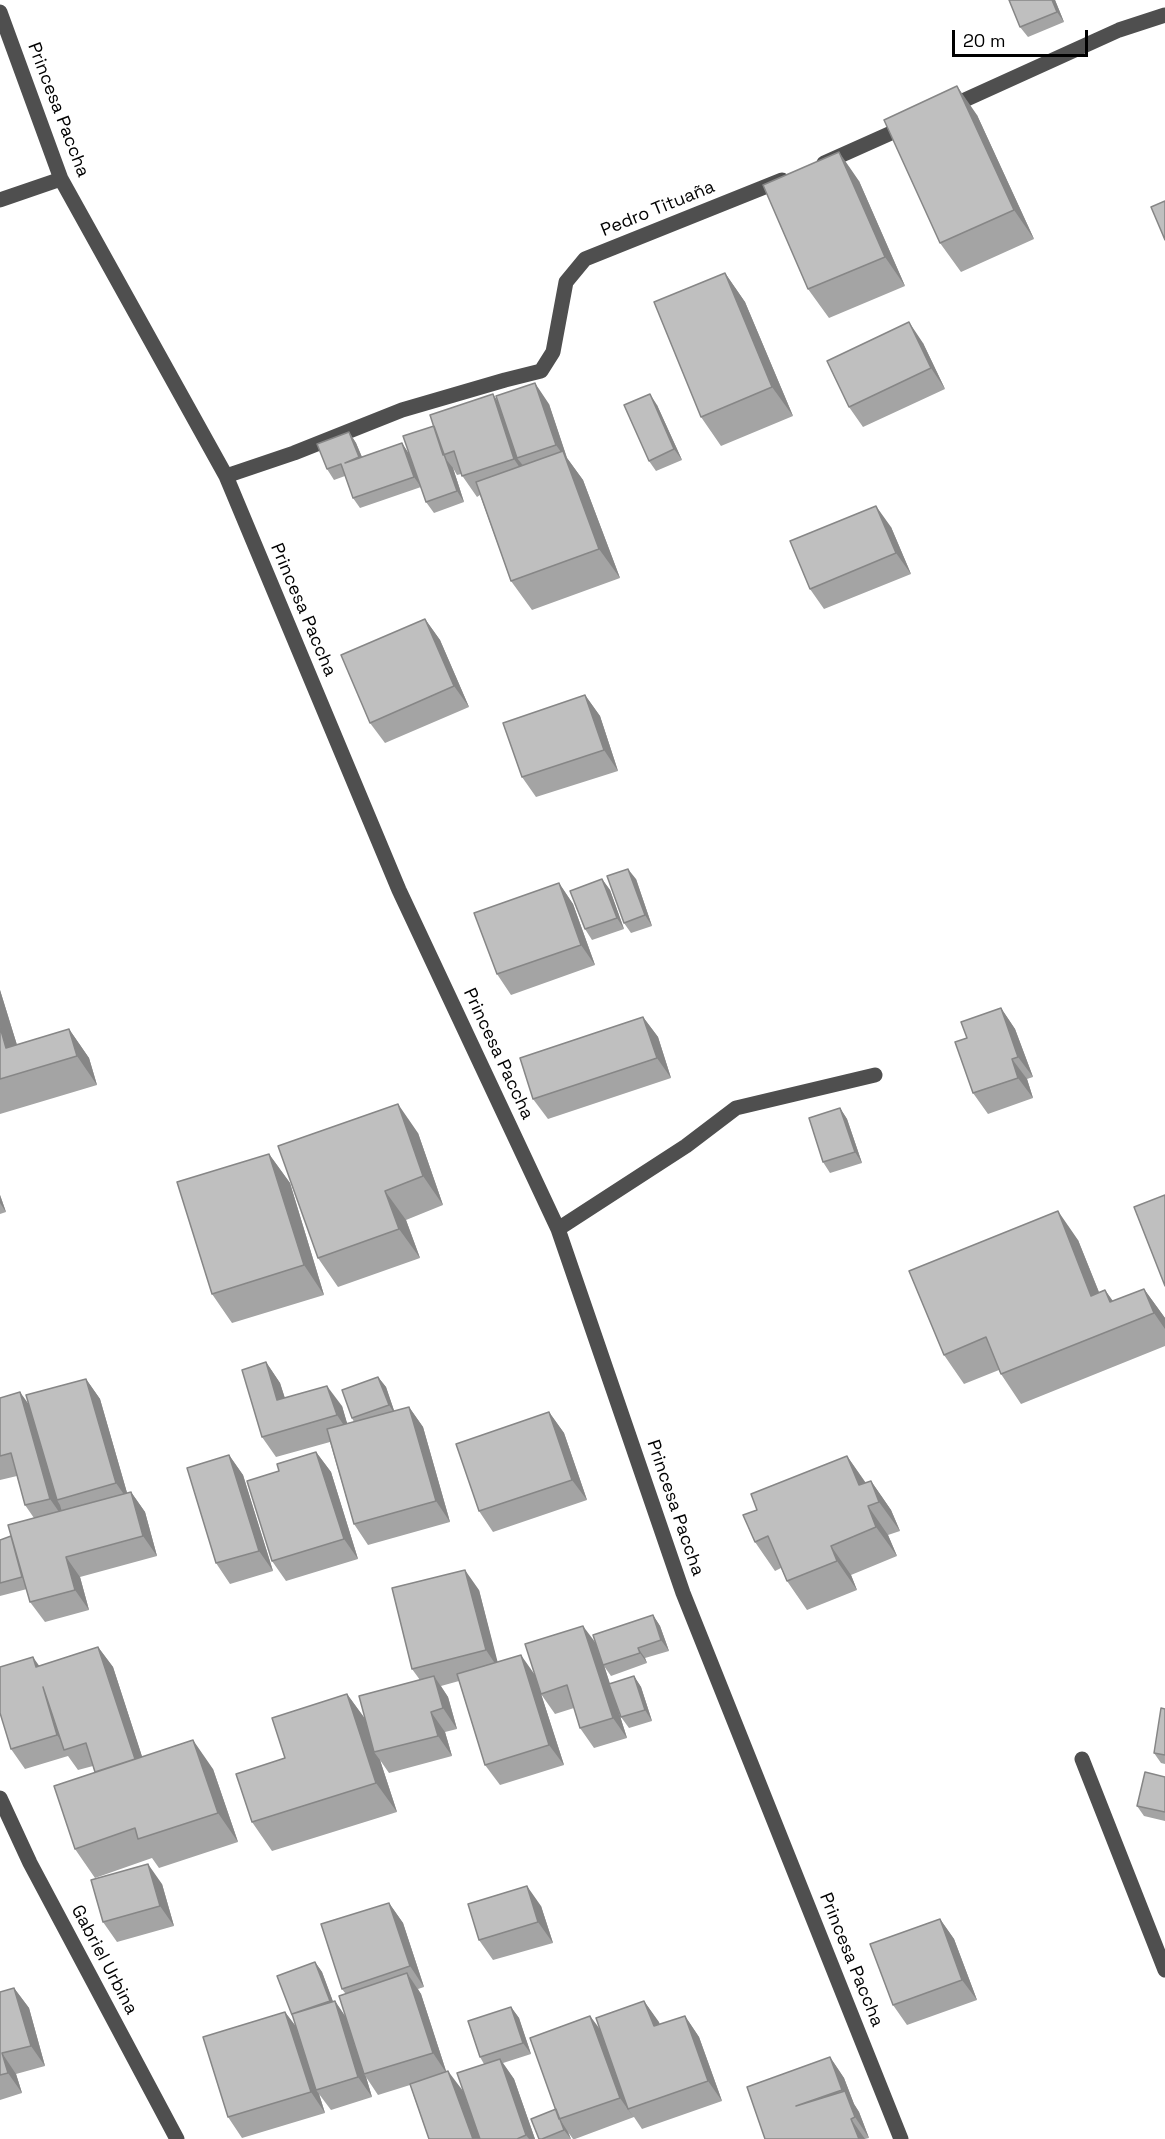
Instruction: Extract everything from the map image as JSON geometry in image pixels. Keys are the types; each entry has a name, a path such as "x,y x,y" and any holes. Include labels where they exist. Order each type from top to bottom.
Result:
{"street":[{"name":"Princesa Paccha","path":"0,12 61,179 226,476 399,890 558,1229 683,1593 901,2139"},
{"name":"Pedro Tituaña","path":"226,476 294,453 402,410 541,371 553,352 566,282 585,259 803,172 1119,30 1165,15"},
{"path":"0,200 61,179"},
{"path":"558,1229 686,1146 735,1108 875,1075"},
{"path":"1082,1759 1165,1970"},
{"name":"Gabriel Urbina","path":"0,1798 30,1863 177,2139"}],"building":[{"path":"1009,0 1052,0 1057,12 1020,27"},
{"path":"957,86 1014,210 940,243 884,120"},
{"path":"839,152 885,257 808,289 763,185"},
{"path":"1165,201 1165,240 1151,207"},
{"path":"725,273 772,387 701,417 654,302"},
{"path":"909,322 931,368 849,407 827,361"},
{"path":"535,383 556,445 517,458 496,396"},
{"path":"493,394 514,459 462,476 454,451 443,455 430,415"},
{"path":"650,394 674,449 649,461 624,405"},
{"path":"434,426 457,491 426,502 403,436"},
{"path":"349,432 359,457 345,463 402,443 414,477 353,498 341,464 327,469 317,444"},
{"path":"563,451 599,549 511,581 476,482"},
{"path":"876,506 896,553 810,589 790,541"},
{"path":"425,619 454,686 370,723 341,655"},
{"path":"585,695 604,750 522,777 503,723"},
{"path":"628,869 645,915 624,923 607,876"},
{"path":"602,879 617,918 585,929 570,891"},
{"path":"559,883 581,945 497,974 474,913"},
{"path":"1001,1008 1018,1057 1012,1059 1018,1078 973,1093 955,1042 967,1038 961,1022"},
{"path":"643,1017 657,1058 533,1099 520,1058"},
{"path":"0,1027 6,1048 69,1029 77,1056 0,1079"},
{"path":"398,1104 423,1176 385,1191 399,1229 318,1258 278,1146"},
{"path":"840,1108 855,1152 823,1162 809,1118"},
{"path":"269,1154 304,1265 212,1294 177,1182"},
{"path":"1165,1195 1165,1286 1134,1207"},
{"path":"1058,1211 1091,1296 1105,1290 1110,1302 1144,1289 1154,1313 1001,1374 986,1337 944,1355 909,1271"},
{"path":"266,1362 277,1400 327,1386 337,1415 262,1437 242,1370"},
{"path":"378,1377 389,1405 352,1418 342,1390"},
{"path":"86,1379 116,1483 57,1500 26,1395"},
{"path":"20,1392 50,1499 25,1505 11,1453 0,1456 0,1398"},
{"path":"409,1407 436,1501 354,1524 327,1429"},
{"path":"549,1412 572,1480 479,1511 456,1444"},
{"path":"316,1452 344,1539 272,1561 247,1481 279,1471 277,1464"},
{"path":"229,1455 259,1551 216,1563 187,1468"},
{"path":"847,1456 859,1485 871,1481 879,1502 868,1506 876,1527 831,1546 837,1561 787,1581 768,1536 755,1542 743,1515 757,1510 751,1494"},
{"path":"131,1492 143,1536 66,1557 75,1590 30,1602 8,1525"},
{"path":"11,1536 22,1577 0,1583 0,1540"},
{"path":"465,1570 486,1650 412,1669 392,1588"},
{"path":"653,1615 661,1640 638,1648 640,1653 603,1665 593,1635"},
{"path":"583,1626 613,1718 580,1728 567,1685 541,1694 525,1644"},
{"path":"98,1647 135,1759 95,1772 86,1743 64,1750 43,1687 57,1735 11,1749 0,1713 0,1667 33,1657 36,1667"},
{"path":"521,1655 549,1745 485,1765 457,1674"},
{"path":"434,1676 443,1708 431,1712 438,1736 374,1752 359,1696"},
{"path":"634,1676 645,1710 621,1717 609,1684"},
{"path":"347,1694 376,1783 252,1822 236,1774 285,1758 272,1718"},
{"path":"1161,1708 1165,1709 1165,1755 1154,1753"},
{"path":"193,1740 218,1813 138,1839 135,1828 75,1849 54,1786"},
{"path":"1145,1772 1165,1777 1165,1812 1137,1806"},
{"path":"148,1864 160,1906 103,1922 91,1880"},
{"path":"527,1886 538,1922 479,1940 468,1904"},
{"path":"389,1903 410,1966 342,1989 321,1924"},
{"path":"940,1919 962,1980 893,2005 870,1944"},
{"path":"315,1962 330,2001 292,2015 277,1976"},
{"path":"407,1973 433,2053 364,2074 339,1996"},
{"path":"14,1988 31,2046 2,2053 8,2073 0,2075 0,1992"},
{"path":"335,2001 358,2077 316,2090 292,2014"},
{"path":"644,2001 654,2026 685,2016 708,2081 628,2109 596,2018"},
{"path":"511,2007 523,2043 480,2057 468,2021"},
{"path":"285,2012 311,2092 228,2117 203,2037"},
{"path":"590,2016 620,2098 559,2119 530,2038"},
{"path":"830,2057 842,2090 796,2106 845,2091 855,2117 851,2119 859,2139 765,2139 747,2087"},
{"path":"500,2059 526,2135 517,2139 480,2139 457,2073"},
{"path":"448,2071 473,2139 429,2139 410,2084"},
{"path":"556,2109 564,2130 539,2139 531,2119"}]}
